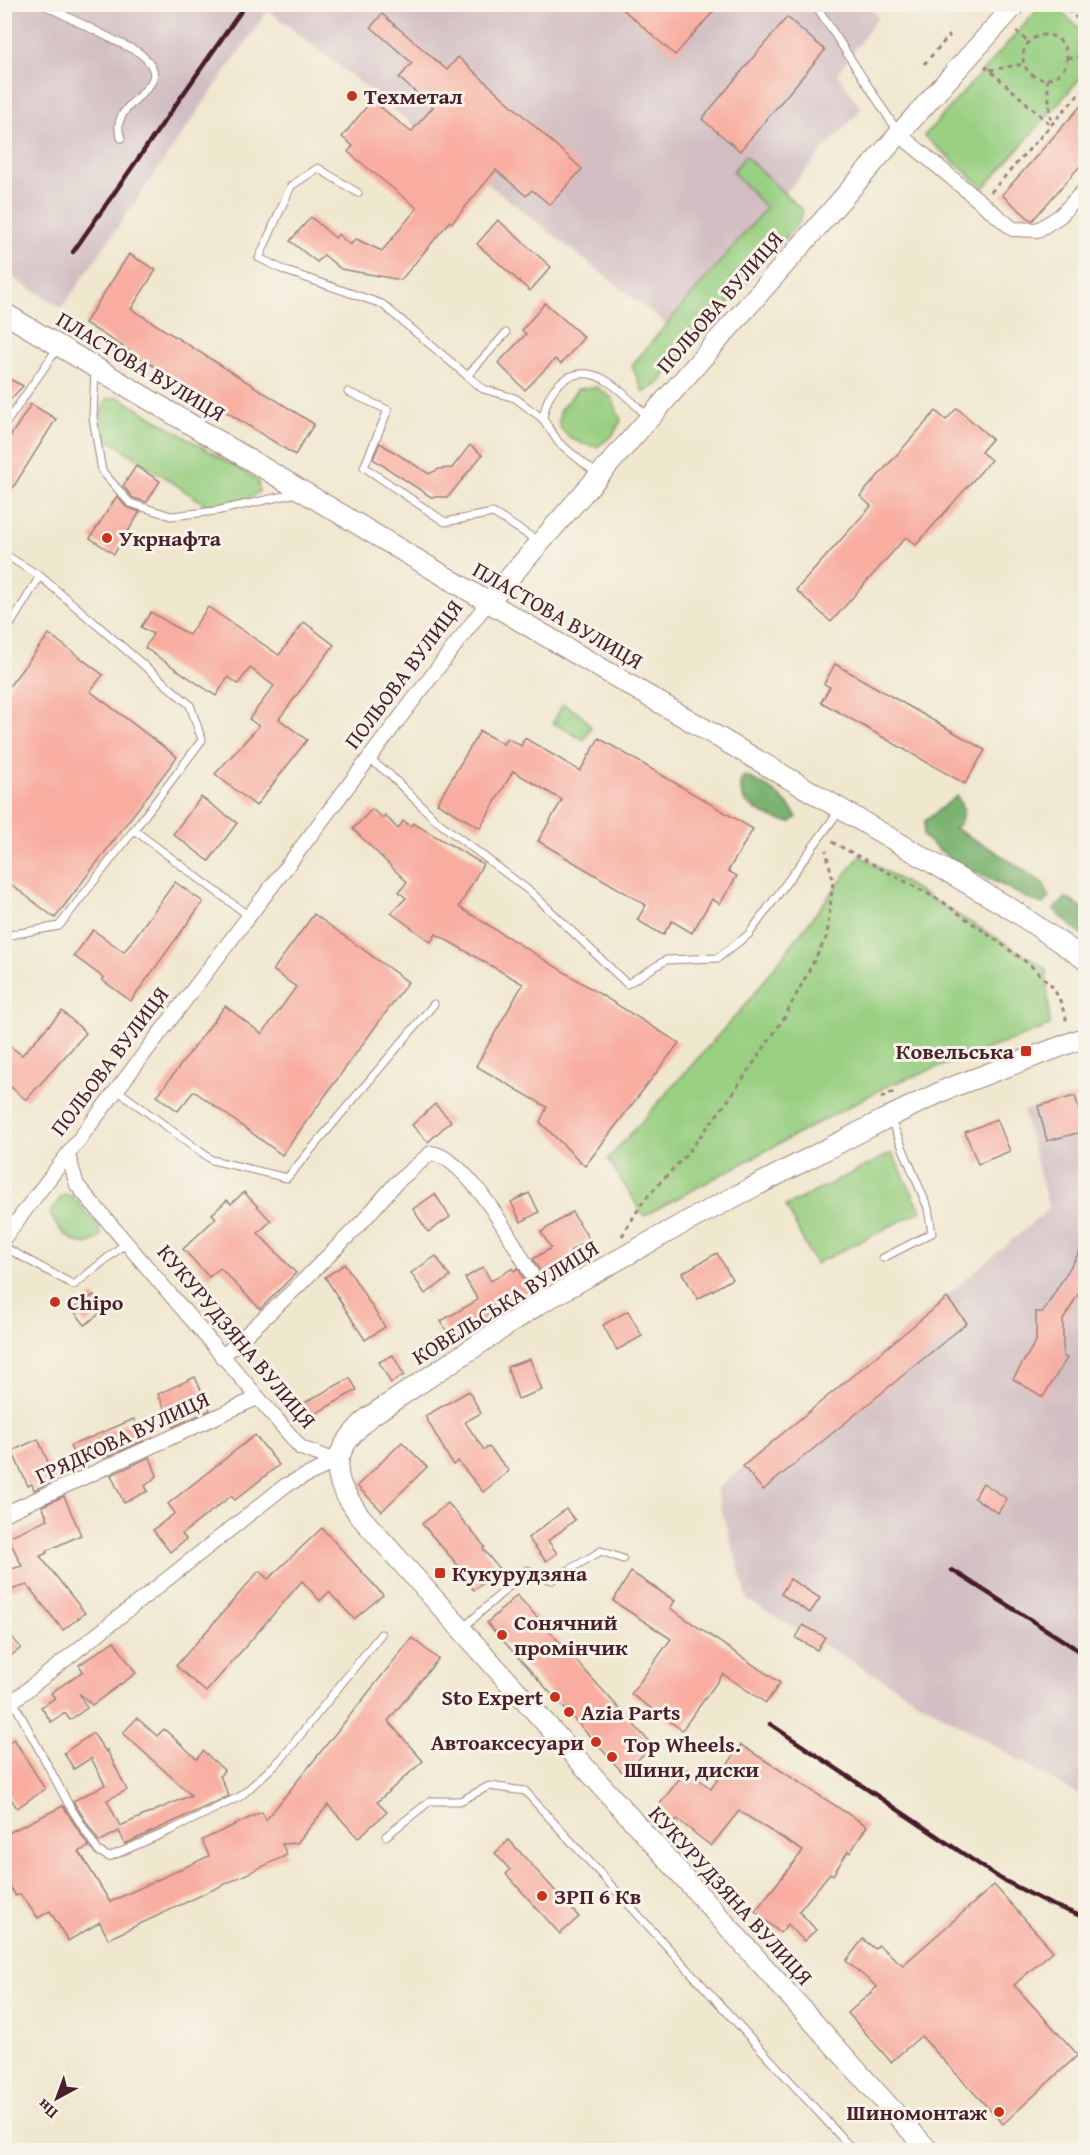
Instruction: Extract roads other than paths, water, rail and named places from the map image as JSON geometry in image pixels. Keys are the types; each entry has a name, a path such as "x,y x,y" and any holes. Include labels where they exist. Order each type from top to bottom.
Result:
{"main road":[{"name":"ПОЛЬОВА ВУЛИЦЯ","path":"488,602 1016,4"},
{"name":"ПЛАСТОВА ВУЛИЦЯ","path":"4,313 488,602 1013,910 1086,960"},
{"name":"КОВЕЛЬСЬКА ВУЛИЦЯ","path":"337,1461 350,1434 369,1417 546,1301 684,1223 889,1117 947,1089 1086,1037"},
{"name":"КУКУРУДЗЯНА ВУЛИЦЯ","path":"337,1461 341,1485 358,1514 928,2151"}],"street":[{"path":"899,134 1013,229 1038,230 1060,216 1086,188"},
{"name":"ПОЛЬОВА ВУЛИЦЯ","path":"4,1238 488,602"},
{"path":"222,1357 296,1288 362,1222 397,1182 430,1153 440,1154 450,1161 486,1201 546,1301"},
{"name":"КУКУРУДЗЯНА ВУЛИЦЯ","path":"68,1155 77,1185 257,1398 301,1448 337,1461"},
{"name":"ГРЯДКОВА ВУЛИЦЯ","path":"4,1514 257,1398"},
{"path":"9,1698 286,1485 337,1461"}],"lane":[{"path":"42,4 138,52 149,60 154,69 154,77 122,113 117,129 121,138"},
{"path":"815,4 899,134"},
{"path":"358,193 318,168 291,186 259,258 286,271 381,304 483,389 515,398 543,419 559,443 598,475"},
{"path":"467,376 506,333"},
{"path":"4,426 60,346"},
{"path":"95,367 93,418 102,471 130,503 171,516 260,503 302,491"},
{"path":"543,419 545,404 558,383 574,374 590,372 610,383 649,418"},
{"path":"348,392 388,410 364,467 445,522 493,513 540,542"},
{"path":"4,554 40,576 190,705 202,740 59,927 4,936"},
{"path":"4,635 40,576"},
{"path":"369,759 389,774 438,822 531,893 627,984 666,960 718,958 750,934 841,808"},
{"path":"134,830 249,916"},
{"path":"117,1090 212,1160 287,1178 434,1004"},
{"path":"883,1258 932,1233 928,1208 889,1117"},
{"path":"4,1247 75,1285 126,1244"},
{"path":"461,1629 527,1570 552,1580 601,1551 623,1559"},
{"path":"9,1698 69,1805 98,1851 109,1857 241,1796 282,1758 381,1634"},
{"path":"386,1836 430,1801 460,1801 489,1786 525,1791 853,2151"}],"railway":[{"path":"73,252 246,4"},
{"path":"952,1570 1086,1655"},
{"path":"770,1724 1001,1879 1050,1904 1086,1918"}],"place":[{"name":"Техметал","path":"352,96"},
{"name":"Укрнафта","path":"107,538"},
{"name":"Ковельська","path":"1026,1051"},
{"name":"Chipo","path":"55,1302"},
{"name":"Кукурудзяна","path":"440,1573"},
{"name":"Сонячний промінчик","path":"502,1635"},
{"name":"Sto Expert","path":"555,1697"},
{"name":"Azia Parts","path":"569,1712"},
{"name":"Автоаксесуари","path":"596,1742"},
{"name":"Top Wheels. Шини, диски","path":"612,1757"},
{"name":"ЗРП 6 Кв","path":"542,1896"},
{"name":"Шиномонтаж","path":"999,2112"}]}
